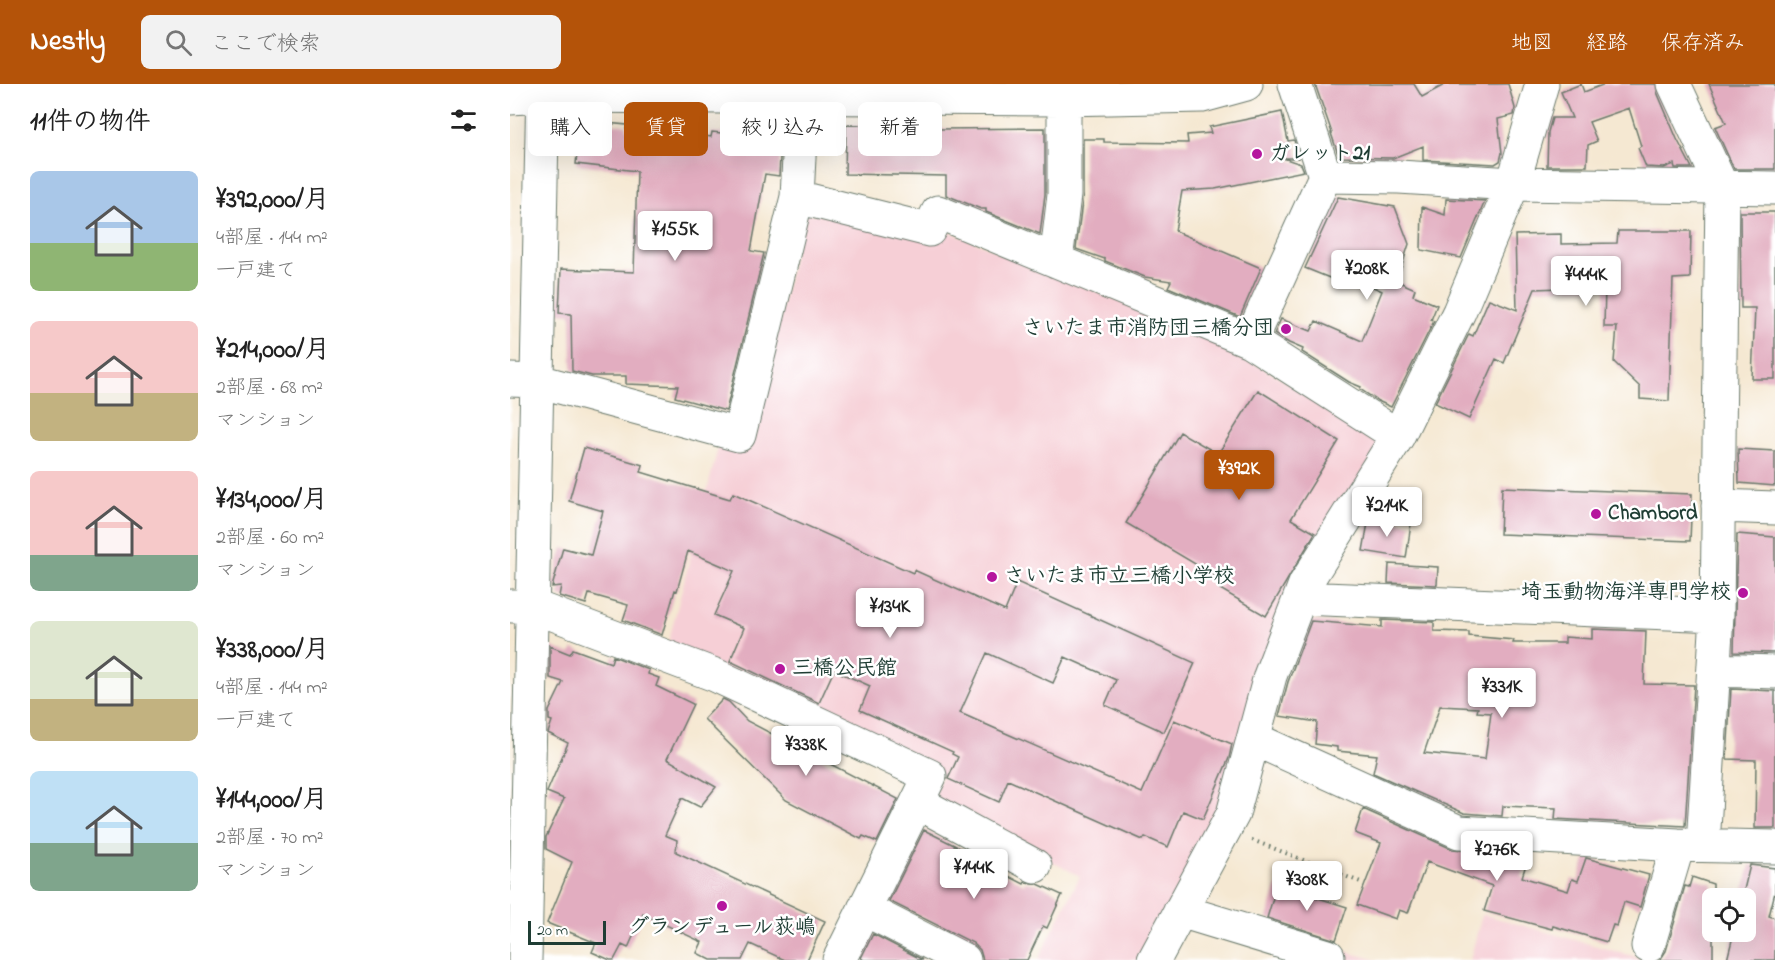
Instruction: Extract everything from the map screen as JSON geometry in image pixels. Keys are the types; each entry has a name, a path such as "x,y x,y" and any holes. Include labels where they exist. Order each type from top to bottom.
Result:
{"street":[{"path":"510,98 543,90 744,91 802,98 1064,92 1202,96 1246,84"},
{"path":"1250,341 1325,176 1295,84"},
{"path":"1154,960 1233,814 1269,676 1305,584 1398,436 1459,312 1513,184 1542,84"},
{"path":"1648,946 1691,845 1714,670 1717,615 1722,187 1674,84"},
{"path":"525,960 521,606 524,380 543,90"},
{"path":"1056,261 1064,195 1064,92"},
{"path":"524,380 739,435 797,198 802,98"},
{"path":"1325,176 1399,177 1513,184 1775,188"},
{"path":"797,198 929,230 938,212 1250,341 1398,436"},
{"path":"1718,506 1775,508"},
{"path":"1300,598 1717,615"},
{"path":"521,606 715,675 930,776 839,960"},
{"path":"1714,670 1775,672"},
{"path":"1254,739 1458,832 1691,845 1775,847"},
{"path":"917,802 1035,867"},
{"path":"864,909 964,960"},
{"path":"1180,911 1328,956"}],"path":[{"path":"1224,830 1363,883"}],"shaded area":[{"name":"さいたま市立三橋小学校","path":"803,213 943,229 1212,338 1376,434 1379,445 1228,798 1141,960 1038,960 1080,876 930,801 942,776 667,648 720,440 750,449"},
{"path":"1482,914 1647,960 1470,960"},
{"path":"1340,950 1377,960 1334,960"}],"building":[{"path":"1315,84 1414,84 1422,97 1446,84 1508,84 1515,108 1514,115 1498,119 1502,153 1500,161 1495,164 1423,160 1423,146 1393,158 1339,157"},
{"path":"1581,84 1584,92 1605,84 1656,84 1657,92 1677,139 1692,168 1675,168 1674,164 1664,168 1646,167 1638,148 1641,146 1629,108 1589,122 1597,141 1588,145 1587,166 1547,166 1548,132 1552,118 1572,118 1561,92"},
{"path":"1709,84 1775,84 1775,169 1734,169 1715,127 1726,123"},
{"path":"1282,112 1288,141 1294,140 1299,158 1283,158 1301,164 1304,171 1215,189 1182,191 1175,231 1261,268 1240,317 1168,287 1171,281 1145,277 1076,249 1083,195 1083,139 1104,139 1104,142 1188,143 1187,135 1211,133 1209,127"},
{"path":"612,124 624,125 624,156 708,156 708,137 711,137 712,132 720,133 720,156 780,156 779,176 765,174 751,251 764,253 726,411 675,397 678,386 626,384 626,376 592,376 572,371 571,314 559,313 561,269 634,272 637,171 576,164 577,156 612,156"},
{"path":"846,125 858,125 858,156 942,156 942,129 1045,128 1045,194 1040,234 986,212 986,209 946,195 946,176 845,174"},
{"path":"1338,197 1395,207 1409,244 1397,281 1415,289 1413,295 1437,305 1431,320 1434,321 1391,407 1302,352 1303,349 1274,334 1281,319 1311,331 1316,321 1362,341 1382,291 1341,272 1337,281 1305,268"},
{"path":"1446,199 1485,201 1461,258 1421,250 1422,207 1445,215"},
{"path":"1740,212 1775,212 1775,379 1752,379 1755,308 1741,308"},
{"path":"1618,231 1691,231 1690,278 1673,279 1669,401 1640,399 1640,387 1614,362 1617,327 1604,327 1605,287 1535,289 1504,363 1496,359 1469,419 1435,403 1469,334 1473,336 1489,299 1517,310 1515,235 1561,234 1561,244 1617,243"},
{"path":"1258,390 1339,441 1291,519 1315,533 1266,616 1220,589 1224,581 1126,523 1180,432 1218,454"},
{"path":"584,448 643,465 641,472 730,499 733,493 1005,611 1017,582 1195,663 1164,732 1105,705 1116,680 1065,657 1053,683 987,653 960,713 1142,793 1174,720 1232,744 1229,758 1203,819 1183,811 1168,847 1145,837 1143,840 1008,780 999,802 948,779 958,757 952,754 953,752 860,710 870,686 834,670 819,703 730,661 744,628 714,615 734,571 688,551 662,635 623,620 628,605 589,594 586,604 559,596 561,586 552,587 563,548 591,555 603,511 569,501"},
{"path":"1738,449 1775,451 1775,486 1739,483"},
{"name":"Chambord","path":"1502,487 1692,494 1690,541 1500,534"},
{"path":"1369,517 1411,524 1406,558 1363,551"},
{"path":"1737,534 1775,537 1775,653 1734,652"},
{"path":"1389,564 1438,567 1437,585 1388,583"},
{"path":"1382,620 1434,622 1434,631 1469,632 1469,636 1514,640 1513,643 1565,643 1565,637 1592,639 1592,629 1646,631 1644,684 1694,685 1685,826 1555,819 1556,808 1503,806 1502,816 1464,813 1373,773 1377,755 1337,751 1337,747 1315,744 1317,722 1279,716 1288,682 1311,621 1382,627","holes":["1440,706 1478,708 1477,712 1491,713 1485,759 1424,753"]},
{"path":"550,646 570,654 573,649 611,663 613,656 649,670 648,674 659,678 656,686 693,704 667,759 716,787 700,807 682,798 665,835 677,840 676,852 825,921 807,960 785,960 750,944 742,960 711,960 697,953 702,942 643,914 628,948 622,945 614,960 610,960 592,952 596,943 547,923 572,862 546,849 546,837 564,799 547,792 568,743 548,733 552,721 549,720 549,711 563,682 550,678"},
{"path":"1731,689 1775,691 1775,828 1755,828 1756,760 1727,759"},
{"path":"723,699 729,702 747,721 898,799 877,842 863,836 861,839 786,800 704,719"},
{"path":"1363,809 1452,849 1529,855 1522,877 1568,891 1572,879 1578,881 1586,858 1649,875 1640,907 1624,902 1617,926 1613,925 1607,942 1553,926 1552,929 1484,911 1492,886 1427,862 1408,913 1399,910 1396,919 1357,905 1381,843 1355,833"},
{"path":"924,830 1024,884 1025,882 1038,884 1062,895 1047,928 1043,926 1027,960 983,960 980,950 973,943 889,901"},
{"path":"1750,865 1775,868 1775,892 1769,916 1775,918 1775,960 1727,960 1732,942 1756,942 1756,888 1744,888"},
{"path":"1692,877 1713,884 1713,888 1702,888 1702,942 1713,942 1713,960 1660,960 1666,951 1685,886 1689,887"},
{"path":"1277,885 1347,907 1336,940 1267,918"},
{"path":"873,934 923,960 864,960 861,958"}],"place":[{"name":"ガレット21","path":"1257,154"},
{"name":"さいたま市消防団三橋分団","path":"1286,329"},
{"name":"Chambord","path":"1596,514"},
{"name":"さいたま市立三橋小学校","path":"992,577"},
{"name":"埼玉動物海洋専門学校","path":"1743,593"},
{"name":"三橋公民館","path":"780,669"},
{"name":"グランデュール荻嶋","path":"722,906"}]}
